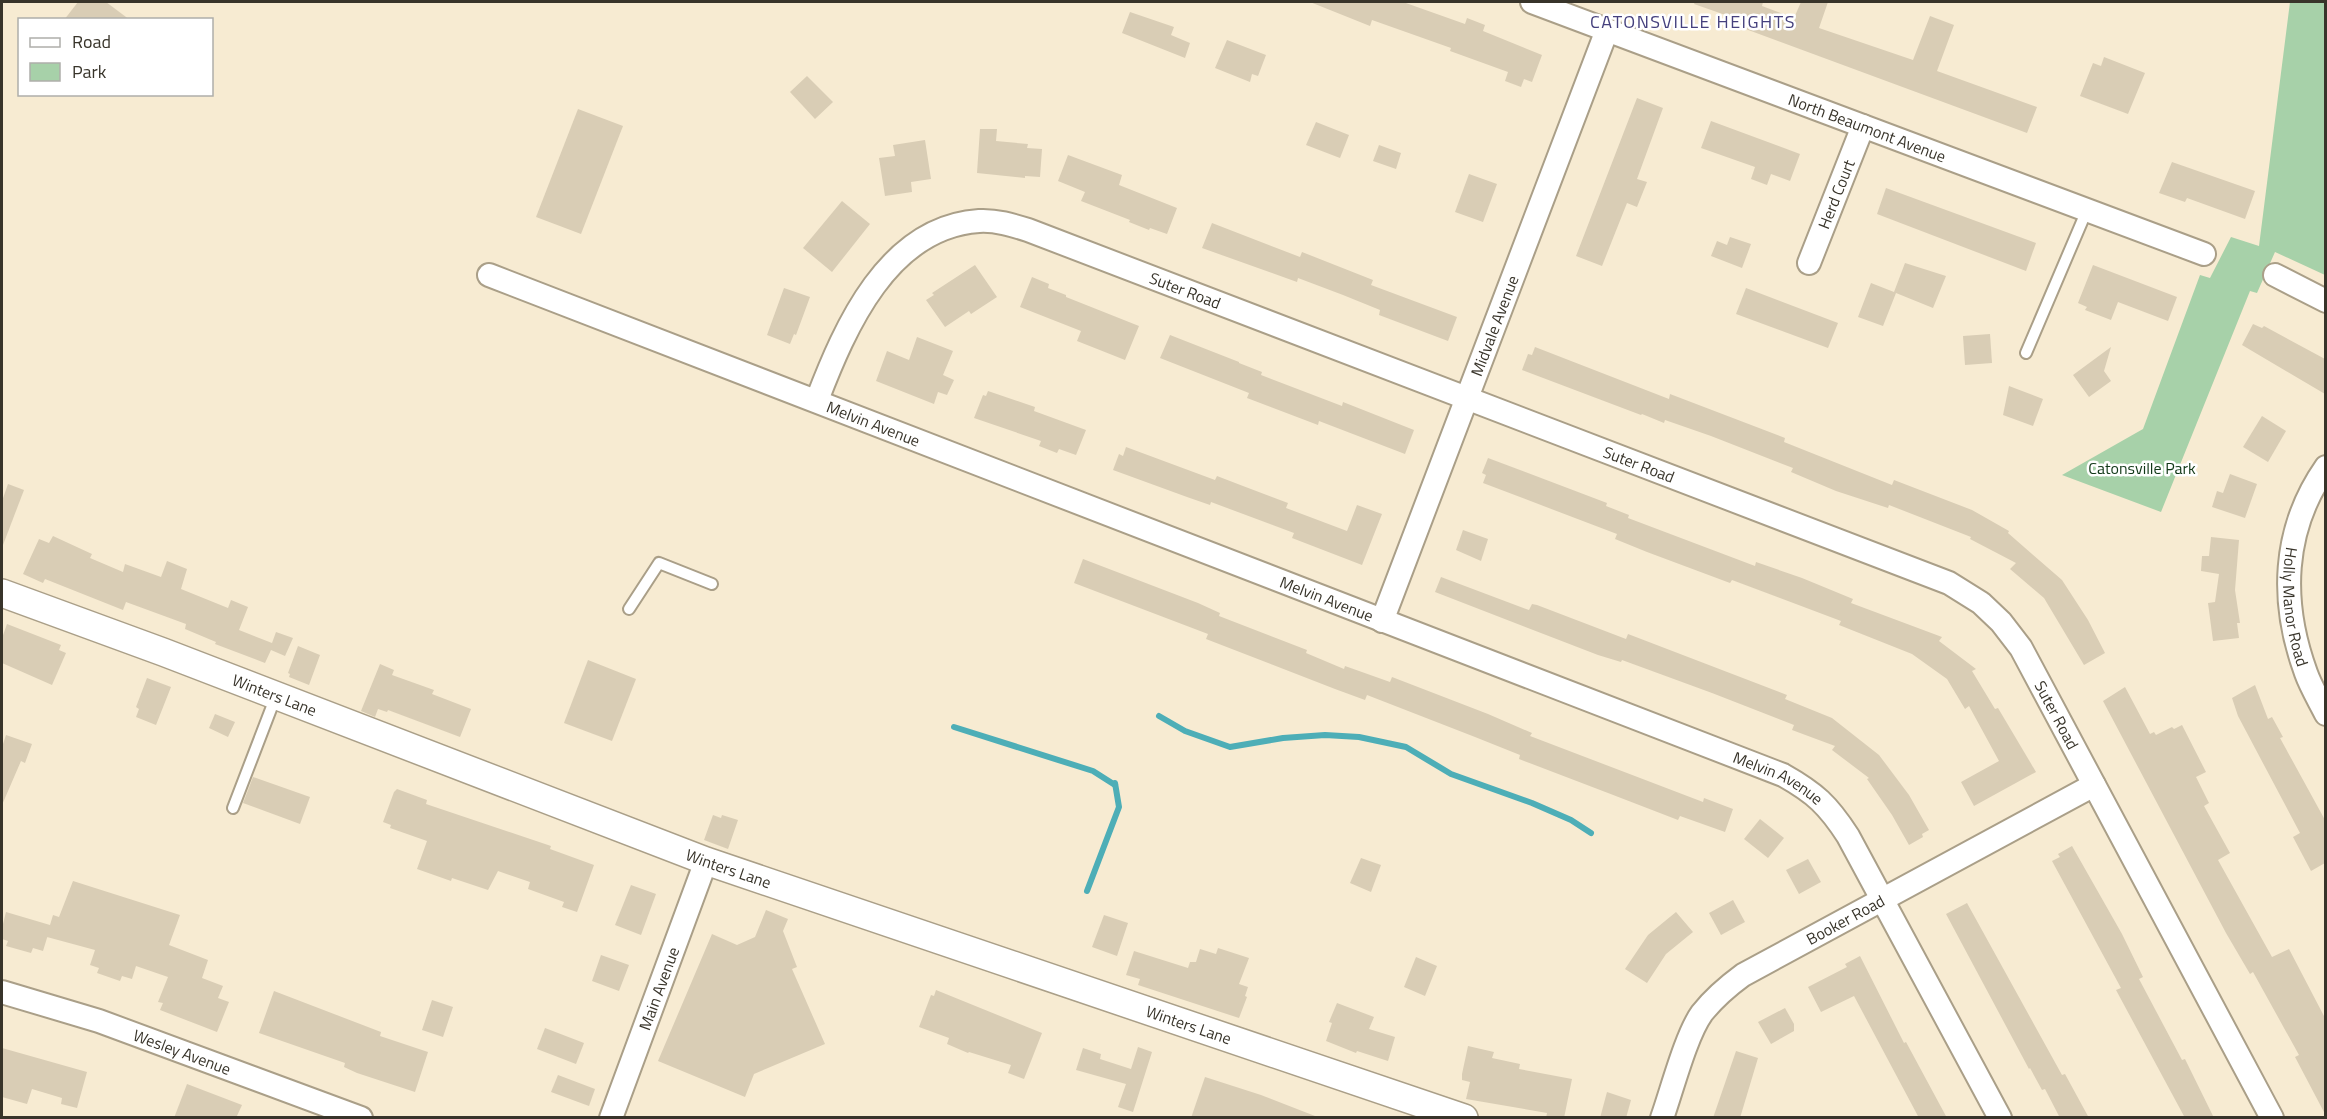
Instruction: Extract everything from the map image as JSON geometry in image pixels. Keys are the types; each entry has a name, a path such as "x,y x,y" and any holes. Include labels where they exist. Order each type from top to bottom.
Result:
{"street":[{"name":"North Beaumont Avenue","path":"1532,2 2204,254"},
{"name":"Midvale Avenue","path":"1382,621 1607,30"},
{"name":"Herd Court","path":"1809,262 1863,126"},
{"name":"Suter Road","path":"817,400 837,347 875,285 892,263 910,246 932,233 956,225 980,221 1002,223 1028,230 1949,583 1973,598 2001,622 2021,648 2272,1118"},
{"name":"Melvin Avenue","path":"489,275 1783,775 1809,790 1832,811 1883,900 2000,1118"},
{"path":"2275,275 2325,301"},
{"name":"Holly Manor Road","path":"2325,467 2312,486 2297,522 2290,554 2288,591 2295,633 2306,672 2325,714"},
{"name":"Winters Lane","path":"2,593 706,861 1464,1118"},
{"name":"Booker Road","path":"1662,1118 1690,1038 1701,1015 1718,994 1743,975 2094,785"},
{"name":"Main Avenue","path":"611,1118 706,861"},
{"name":"Wesley Avenue","path":"2,992 99,1022 361,1118"}],"lane":[{"path":"2026,353 2087,210"},
{"path":"629,609 659,563 712,584"},
{"path":"233,808 276,696"}],"green space":[{"name":"Catonsville Park","path":"2290,2 2325,2 2325,275 2275,252 2257,293 2250,291 2161,512 2062,475 2143,429 2200,275 2210,278 2231,237 2259,246"}],"building":[{"path":"78,2 106,2 127,18 66,18"},
{"path":"1310,2 1403,2 1465,24 1467,18 1485,25 1483,31 1542,55 1532,82 1524,79 1521,87 1505,81 1508,72 1450,51 1451,48 1372,20 1370,26"},
{"path":"1695,2 1763,2 1762,6 1794,18 1801,2 1828,2 1819,28 1913,60 1930,16 1954,25 1937,71 2037,107 2027,133 1732,24 1734,18 1694,4"},
{"path":"1130,12 1174,27 1171,35 1190,43 1185,58 1122,33"},
{"path":"1227,40 1266,55 1258,76 1252,74 1250,82 1215,68"},
{"path":"2104,57 2145,73 2128,114 2080,96 2093,63 2101,66"},
{"path":"807,76 833,102 815,119 790,92"},
{"path":"1637,98 1663,108 1637,179 1647,182 1637,207 1627,203 1602,266 1576,256"},
{"path":"578,109 623,126 581,234 536,217"},
{"path":"1711,121 1800,154 1790,181 1771,174 1767,185 1751,179 1755,167 1701,148"},
{"path":"1316,122 1349,135 1340,158 1306,145"},
{"path":"980,129 997,129 996,141 1028,144 1027,148 1042,149 1040,177 1025,176 1025,178 977,173"},
{"path":"925,140 931,179 911,182 912,192 885,196 879,158 895,156 893,145"},
{"path":"1379,145 1401,153 1396,169 1373,161"},
{"path":"1068,155 1122,175 1119,185 1177,208 1167,234 1150,228 1149,230 1081,201 1085,192 1058,181"},
{"path":"2172,162 2255,191 2245,219 2187,198 2185,202 2159,193"},
{"path":"1469,174 1497,184 1483,222 1455,212"},
{"path":"1886,188 2036,243 2026,271 1877,214"},
{"path":"842,201 870,224 832,272 803,248"},
{"path":"1212,223 1300,257 1302,252 1373,280 1371,285 1457,317 1448,341 1379,315 1380,310 1343,295 1298,278 1297,282 1202,248"},
{"path":"1730,237 1751,244 1742,268 1711,256 1717,241 1727,245"},
{"path":"1905,263 1946,276 1933,308 1896,293 1883,326 1858,317 1871,283 1894,292"},
{"path":"975,265 997,297 971,314 969,311 945,327 926,300 934,295 932,293"},
{"path":"2093,265 2177,297 2168,321 2118,302 2111,320 2085,310 2087,307 2078,303"},
{"path":"1032,277 1049,284 1048,288 1066,297 1139,326 1125,360 1077,341 1081,331 1020,307"},
{"path":"784,288 810,297 796,335 794,334 790,344 767,335"},
{"path":"1746,288 1838,323 1828,348 1736,314"},
{"path":"2253,324 2262,328 2264,326 2325,359 2325,394 2242,345"},
{"path":"1990,334 1992,363 1965,365 1963,336"},
{"path":"1170,335 1262,372 1261,375 1342,406 1343,402 1414,430 1405,454 1319,421 1318,425 1247,398 1249,393 1160,358"},
{"path":"917,337 953,351 943,375 954,380 947,395 938,392 934,404 876,381 887,351 909,360"},
{"path":"1535,347 1669,399 1670,394 1785,438 1784,442 1892,485 1894,480 1972,510 2009,531 2008,533 2062,580 2088,620 2105,653 2084,665 2044,598 2010,569 2016,563 1970,539 1971,537 1889,505 1888,508 1836,491 1791,472 1793,468 1711,436 1665,420 1664,423 1641,415 1522,370 1528,354 1532,355"},
{"path":"2111,347 2104,371 2111,381 2089,397 2073,375"},
{"path":"2009,386 2043,399 2033,426 2003,415"},
{"path":"988,391 1035,407 1034,411 1086,430 1076,455 1059,449 1057,453 1039,446 1041,441 974,418 983,395 986,396"},
{"path":"2262,416 2286,431 2268,462 2243,447"},
{"path":"1126,447 1215,480 1217,476 1288,503 1286,508 1347,531 1357,505 1382,514 1362,565 1292,538 1294,533 1211,502 1210,505 1113,470 1119,454 1123,456"},
{"path":"1488,458 1607,503 1606,506 1629,515 1628,518 1755,566 1756,562 1802,578 1853,599 1851,603 1942,637 1939,641 1976,669 1972,671 1995,709 1998,708 2036,772 1974,806 1961,782 1999,761 1969,706 1965,709 1947,679 1912,654 1839,625 1841,621 1732,580 1730,583 1647,552 1615,539 1617,534 1483,483 1486,475 1482,473"},
{"path":"2230,474 2257,484 2245,518 2212,507 2217,491 2223,493"},
{"path":"8,484 24,490 3,545 2,501"},
{"path":"1463,530 1488,539 1481,561 1456,550"},
{"path":"53,536 92,554 90,558 123,572 125,564 161,577 167,561 187,569 181,589 228,608 231,600 248,607 239,630 272,643 276,632 293,638 285,656 271,650 265,663 215,644 216,642 185,629 186,624 126,602 123,610 45,579 43,583 23,574 39,539 49,543"},
{"path":"2211,537 2239,540 2235,590 2240,623 2237,623 2239,638 2213,641 2208,603 2215,602 2219,574 2201,571 2202,556 2209,556"},
{"path":"1083,559 1198,603 1220,613 1219,616 1307,650 1306,653 1344,669 1345,666 1390,682 1392,677 1488,714 1532,733 1530,736 1703,802 1704,798 1733,809 1725,832 1680,816 1678,820 1519,759 1520,755 1367,695 1365,700 1335,689 1206,639 1208,634 1074,583"},
{"path":"1441,577 1529,610 1532,604 1537,605 1626,639 1628,634 1787,695 1785,699 1832,718 1879,755 1909,795 1929,830 1922,834 1923,837 1909,845 1867,779 1869,778 1832,750 1835,746 1792,730 1794,725 1712,693 1622,660 1621,662 1598,655 1435,592"},
{"path":"7,624 61,645 59,650 66,653 52,685 2,663 2,638"},
{"path":"298,646 320,655 309,685 289,677 288,673"},
{"path":"588,660 636,679 612,741 564,723"},
{"path":"380,664 394,670 392,675 434,690 432,694 471,709 460,737 388,710 387,712 378,709 375,717 361,711"},
{"path":"147,678 171,687 156,725 136,717 139,709 136,707"},
{"path":"2255,685 2268,719 2272,717 2283,737 2280,738 2325,820 2325,863 2311,871 2293,837 2300,833 2238,716 2232,698"},
{"path":"2125,687 2150,734 2154,732 2156,735 2182,725 2206,772 2196,777 2209,803 2204,806 2230,853 2218,860 2272,957 2289,949 2325,1018 2325,1114 2295,1057 2299,1055 2253,972 2250,974 2226,933 2103,701"},
{"path":"215,714 235,722 228,737 209,728"},
{"path":"6,735 32,744 25,763 21,761 2,805 2,747"},
{"path":"253,777 310,797 300,824 243,803"},
{"path":"397,789 427,800 426,804 551,846 550,849 594,865 577,912 562,907 564,902 528,889 530,882 498,871 488,890 452,878 451,881 417,869 427,841 390,828 391,825 383,822"},
{"path":"713,815 738,820 728,849 704,840"},
{"path":"1760,819 1784,838 1768,858 1744,839"},
{"path":"2072,846 2122,934 2143,977 2139,979 2182,1060 2185,1059 2214,1118 2185,1118 2116,990 2121,988 2052,861 2060,857 2058,854"},
{"path":"1361,858 1381,865 1371,892 1350,883"},
{"path":"1808,859 1821,882 1799,894 1786,870"},
{"path":"73,881 180,915 169,945 208,960 202,978 223,986 218,998 229,1002 217,1032 160,1010 163,1003 158,1002 168,977 136,966 132,979 122,976 120,981 97,973 99,968 90,965 95,950 47,937 43,951 33,948 31,953 6,946 8,941 2,939 2,928 6,912 50,925 53,915 59,917"},
{"path":"631,885 656,894 641,935 615,925"},
{"path":"1733,900 1745,922 1721,935 1709,913"},
{"path":"1967,903 2062,1075 2065,1074 2089,1118 2060,1118 2045,1089 2042,1090 2029,1069 1946,914"},
{"path":"766,910 788,919 783,931 797,967 792,969 825,1044 754,1074 745,1097 658,1061 712,934 737,945 755,937"},
{"path":"1676,912 1693,932 1666,954 1647,983 1625,969 1648,935"},
{"path":"1104,915 1128,923 1117,956 1092,947"},
{"path":"1218,948 1249,958 1239,984 1248,987 1245,996 1247,997 1239,1018 1138,985 1140,979 1126,975 1134,951 1188,968 1190,962 1196,962 1200,949 1216,954"},
{"path":"601,955 629,965 619,991 592,981"},
{"path":"1860,956 1904,1043 1906,1042 1947,1118 1919,1118 1854,996 1821,1012 1808,987 1847,967 1845,964"},
{"path":"1416,957 1437,966 1425,996 1404,987"},
{"path":"936,990 1042,1033 1024,1079 1008,1073 1011,1065 968,1053 947,1044 949,1038 919,1027 931,995 934,996"},
{"path":"274,991 381,1032 380,1036 428,1052 415,1092 357,1073 344,1067 345,1063 259,1033"},
{"path":"432,1000 453,1007 443,1037 422,1030"},
{"path":"1337,1003 1374,1017 1369,1029 1395,1037 1388,1061 1357,1051 1356,1053 1326,1041 1332,1023 1329,1022"},
{"path":"1785,1008 1794,1024 1794,1031 1771,1044 1758,1022"},
{"path":"545,1028 584,1043 576,1064 537,1049"},
{"path":"1468,1046 1494,1052 1492,1058 1520,1064 1519,1069 1572,1079 1564,1118 1546,1118 1547,1113 1466,1099 1470,1082 1462,1080 1462,1074"},
{"path":"1138,1047 1152,1052 1133,1112 1118,1107 1126,1084 1076,1070 1083,1048 1101,1054 1100,1059 1131,1069"},
{"path":"2,1048 87,1072 77,1108 61,1104 62,1098 32,1089 27,1104 2,1097"},
{"path":"1736,1051 1758,1058 1740,1118 1713,1118"},
{"path":"558,1075 595,1089 589,1106 551,1092"},
{"path":"1205,1077 1261,1095 1315,1116 1315,1118 1191,1118"},
{"path":"187,1084 242,1105 236,1118 174,1118"},
{"path":"1607,1092 1631,1100 1626,1118 1600,1118"}],"waterway":[{"path":"1159,716 1185,731 1230,747 1283,738 1325,735 1359,737 1406,747 1451,774 1532,803 1571,820 1591,833"},
{"path":"954,727 1093,771 1115,785"},
{"path":"1087,891 1119,807 1115,783"}],"district":[{"name":"CATONSVILLE HEIGHTS","path":"1693,22"}]}
